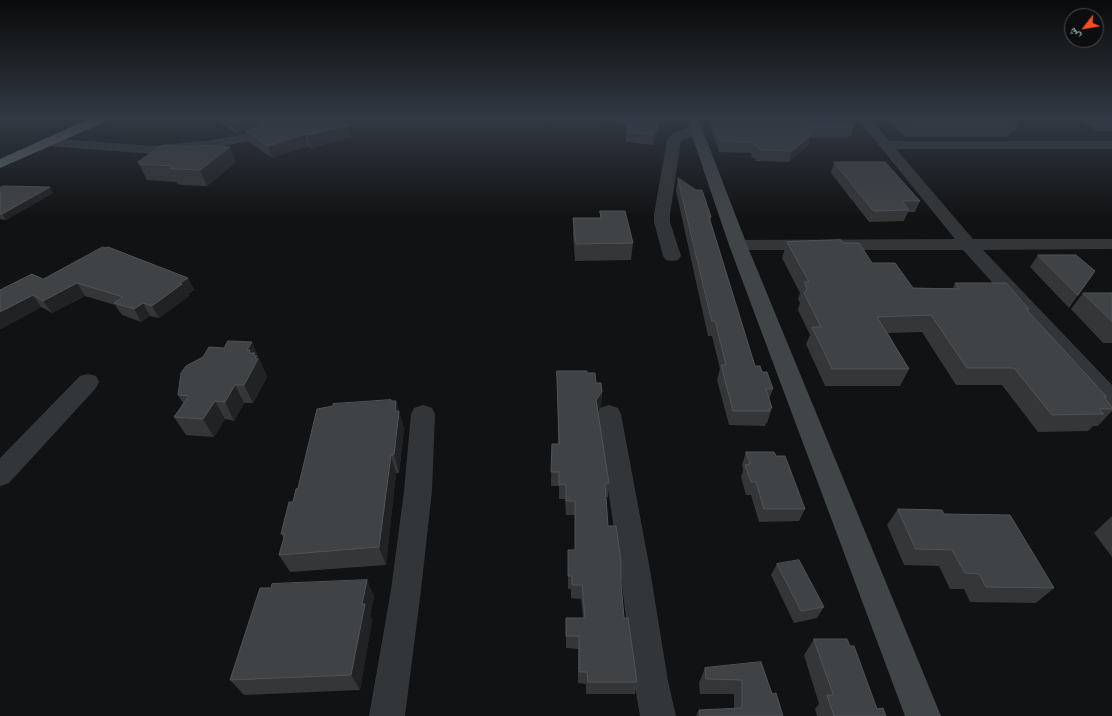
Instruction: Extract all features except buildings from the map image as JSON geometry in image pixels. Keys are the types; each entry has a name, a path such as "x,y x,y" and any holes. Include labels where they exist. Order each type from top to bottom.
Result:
{"highway":[{"path":"0,156 10,151"},
{"path":"0,164 28,151"}],"street":[{"path":"672,256 662,222 662,214 670,178 673,151"},
{"path":"704,151 738,245 923,716"},
{"path":"891,151 967,243 1112,400"},
{"path":"738,245 967,243 1112,244"},
{"path":"0,476 88,382"},
{"path":"387,716 406,590 418,491 423,414"},
{"path":"609,414 635,570 651,681 658,716"}]}
